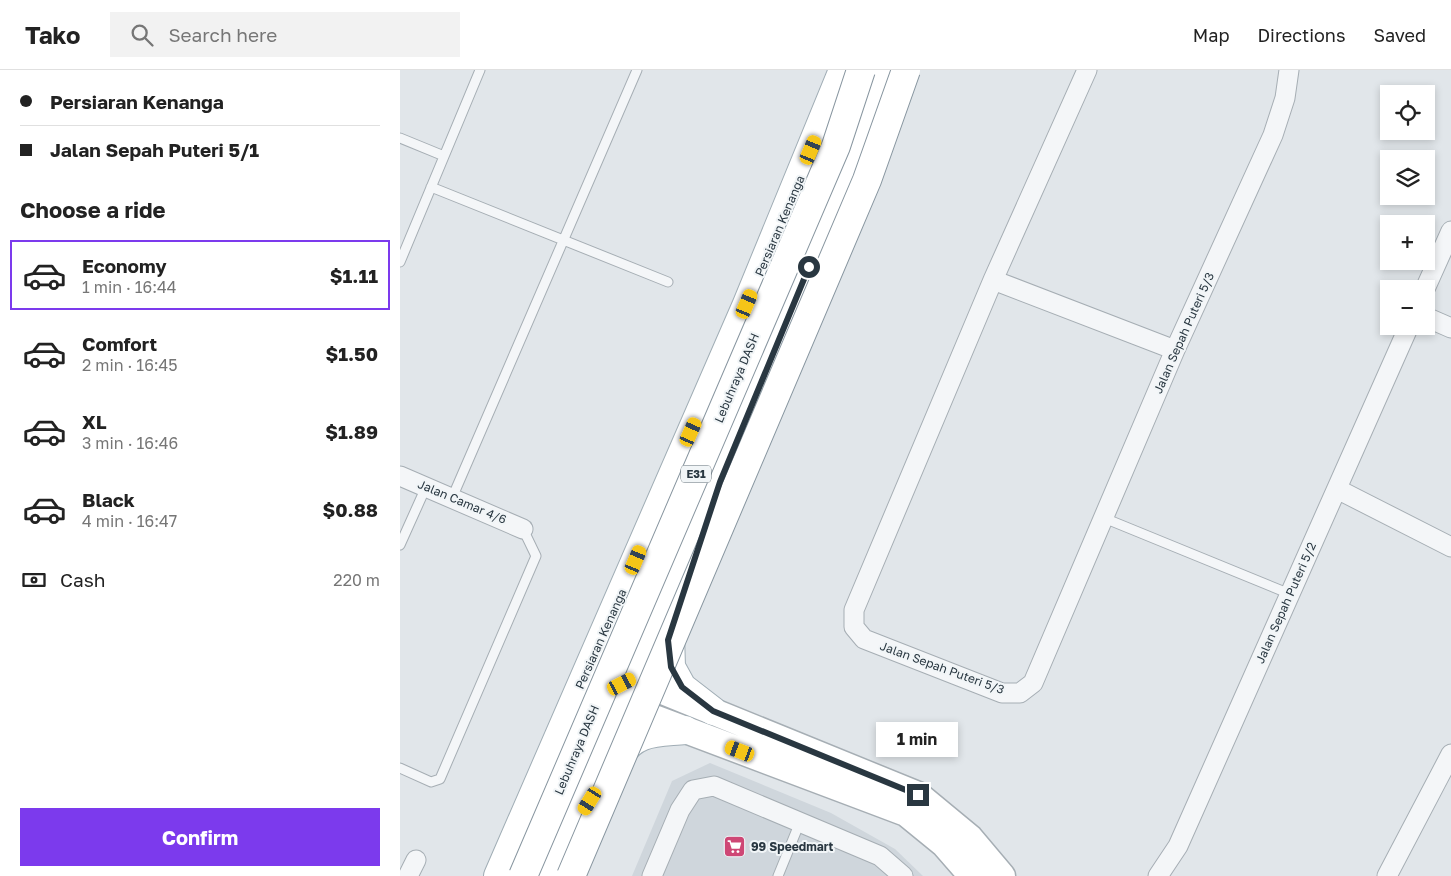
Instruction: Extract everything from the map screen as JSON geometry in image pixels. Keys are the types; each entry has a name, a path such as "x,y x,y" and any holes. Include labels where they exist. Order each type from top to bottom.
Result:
{"main road":[{"name":"Persiaran Kenanga","path":"498,876 747,304 843,70"},
{"name":"Lebuhraya DASH","path":"523,876 836,146 861,70"},
{"path":"549,876 622,691 720,482 861,142 885,70"},
{"path":"571,876 866,180 906,70"},
{"path":"622,691 612,666 619,641 690,468 747,304"},
{"path":"713,711 682,687 671,667 668,640 720,482"},
{"path":"515,876 586,713 622,691"},
{"path":"560,850 621,753 636,738 647,734 685,730"}],"street":[{"name":"Jalan Sepah Puteri 5/3","path":"1087,70 993,280 854,610 854,626 864,639 1002,693 1020,693 1033,683 1176,350 1273,135 1285,98 1288,70"},
{"path":"1430,280 1451,231"},
{"path":"993,280 1176,350"},
{"path":"1435,321 1451,328"},
{"name":"Jalan Sepah Puteri 5/2","path":"1158,876 1178,846 1405,335"},
{"name":"Jalan Camar 4/6","path":"400,476 523,529"},
{"path":"1337,489 1451,547"},
{"path":"622,691 713,711 918,795 970,838 1002,876"},
{"path":"622,691 685,730 906,813 944,844 972,876"},
{"path":"1387,876 1451,754"},
{"path":"652,876 680,810 693,790 714,786 880,856 903,876"}],"lane":[{"path":"400,262 480,70"},
{"path":"452,498 637,70"},
{"path":"400,138 444,156"},
{"path":"431,187 668,282"},
{"path":"400,545 426,487"},
{"path":"1104,518 1290,594"},
{"path":"400,768 431,782 440,779 536,556 523,529"},
{"path":"778,876 800,822"}],"shaded area":[{"path":"710,763 831,813 895,849 923,876 632,876 672,781"}],"place":[{"name":"99 Speedmart","path":"735,847"}],"route":[{"path":"809,267 720,482 684,586 668,640 671,667 682,687 713,711 918,795"}]}
